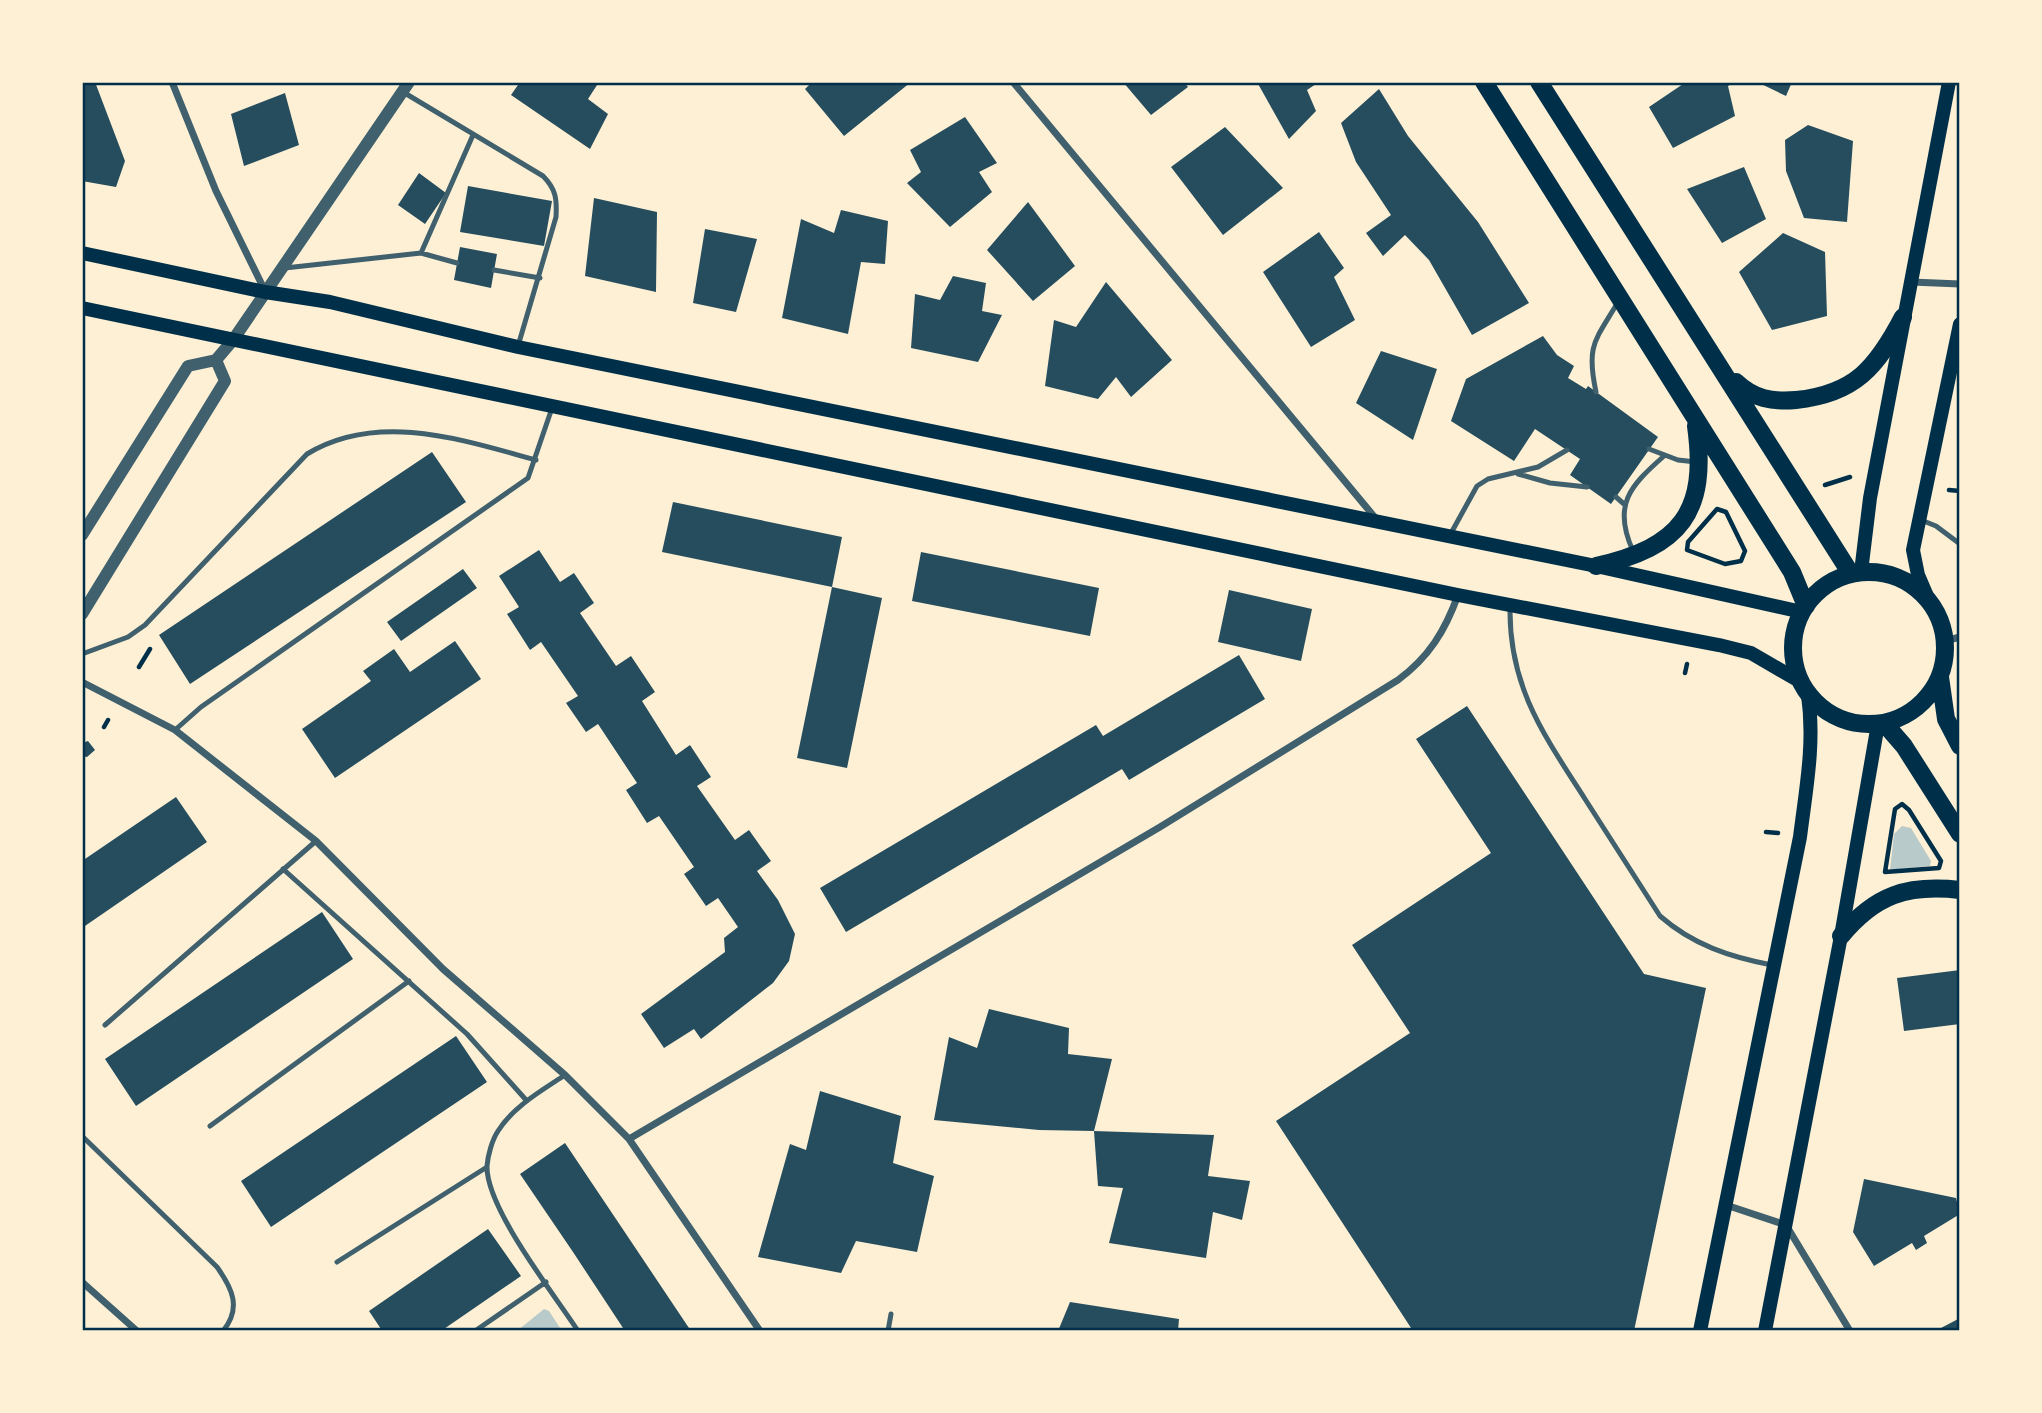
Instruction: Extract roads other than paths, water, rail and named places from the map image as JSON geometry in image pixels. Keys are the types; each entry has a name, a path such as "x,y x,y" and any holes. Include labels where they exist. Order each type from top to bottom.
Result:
{"main road":[{"path":"1484,82 1792,572 1804,609"},
{"path":"1539,82 1856,573"},
{"path":"1856,573 1949,82"},
{"path":"82,253 265,292 330,302 518,347 1804,609"},
{"path":"82,308 1458,595 1751,653 1805,688 1836,718 1855,723 1881,724 1903,717 1919,706 1940,677 1952,639 1930,603 1914,562 1919,519 1960,324"},
{"path":"1722,369 1754,396 1767,400 1823,397 1848,387 1873,365 1886,350 1903,317"},
{"path":"1596,566 1634,555 1669,535 1690,512 1696,500 1701,462 1695,419"},
{"path":"1700,1331 1800,837 1813,724 1793,652 1794,632 1804,609 1825,586 1856,573 1886,574 1901,579 1930,603"},
{"path":"1940,677 1945,719 1960,746"},
{"path":"1881,724 1904,746 1960,834"},
{"path":"1765,1331 1881,724"},
{"path":"1841,936 1858,916 1886,897 1920,889 1960,890"}],"street":[{"path":"172,82 216,191 265,292"},
{"path":"1013,82 1379,522"},
{"path":"82,535 188,366 216,360 233,340 406,87"},
{"path":"1911,282 1960,284"},
{"path":"82,614 225,381 216,360"},
{"path":"629,1139 1160,827 1398,680 1432,650 1449,622 1458,595"},
{"path":"82,682 175,730 316,841 443,969 565,1076 629,1139 760,1331"},
{"path":"1726,1205 1786,1224 1850,1331"},
{"path":"82,1282 137,1331"}],"lane":[{"path":"406,87 473,135 543,176 552,186 557,200 556,217 518,347"},
{"path":"421,253 473,135"},
{"path":"281,269 421,253 457,262"},
{"path":"494,270 540,278"},
{"path":"1596,392 1590,365 1591,347 1620,299"},
{"path":"175,730 201,707 513,491 528,478 553,405"},
{"path":"82,654 128,638 145,625 307,454 327,442 370,434 420,432 447,436 536,460"},
{"path":"1649,449 1664,456 1701,462"},
{"path":"1449,536 1477,486 1488,479 1538,467 1567,450"},
{"path":"1634,555 1623,522 1624,504 1634,485 1664,456"},
{"path":"1517,473 1550,483 1587,487"},
{"path":"1616,497 1624,504"},
{"path":"1919,519 1936,526 1960,544"},
{"path":"1510,605 1509,633 1516,673 1538,725 1661,916 1677,931 1706,947 1740,959 1775,966"},
{"path":"105,1025 316,841"},
{"path":"283,869 467,1034 527,1101"},
{"path":"210,1126 409,981"},
{"path":"565,1076 527,1101 498,1132 487,1167 491,1190 501,1213 578,1331"},
{"path":"82,1136 217,1267 232,1290 234,1304 233,1316 223,1331"},
{"path":"337,1262 487,1167"},
{"path":"479,1330 545,1282"},
{"path":"888,1331 891,1314"}]}
